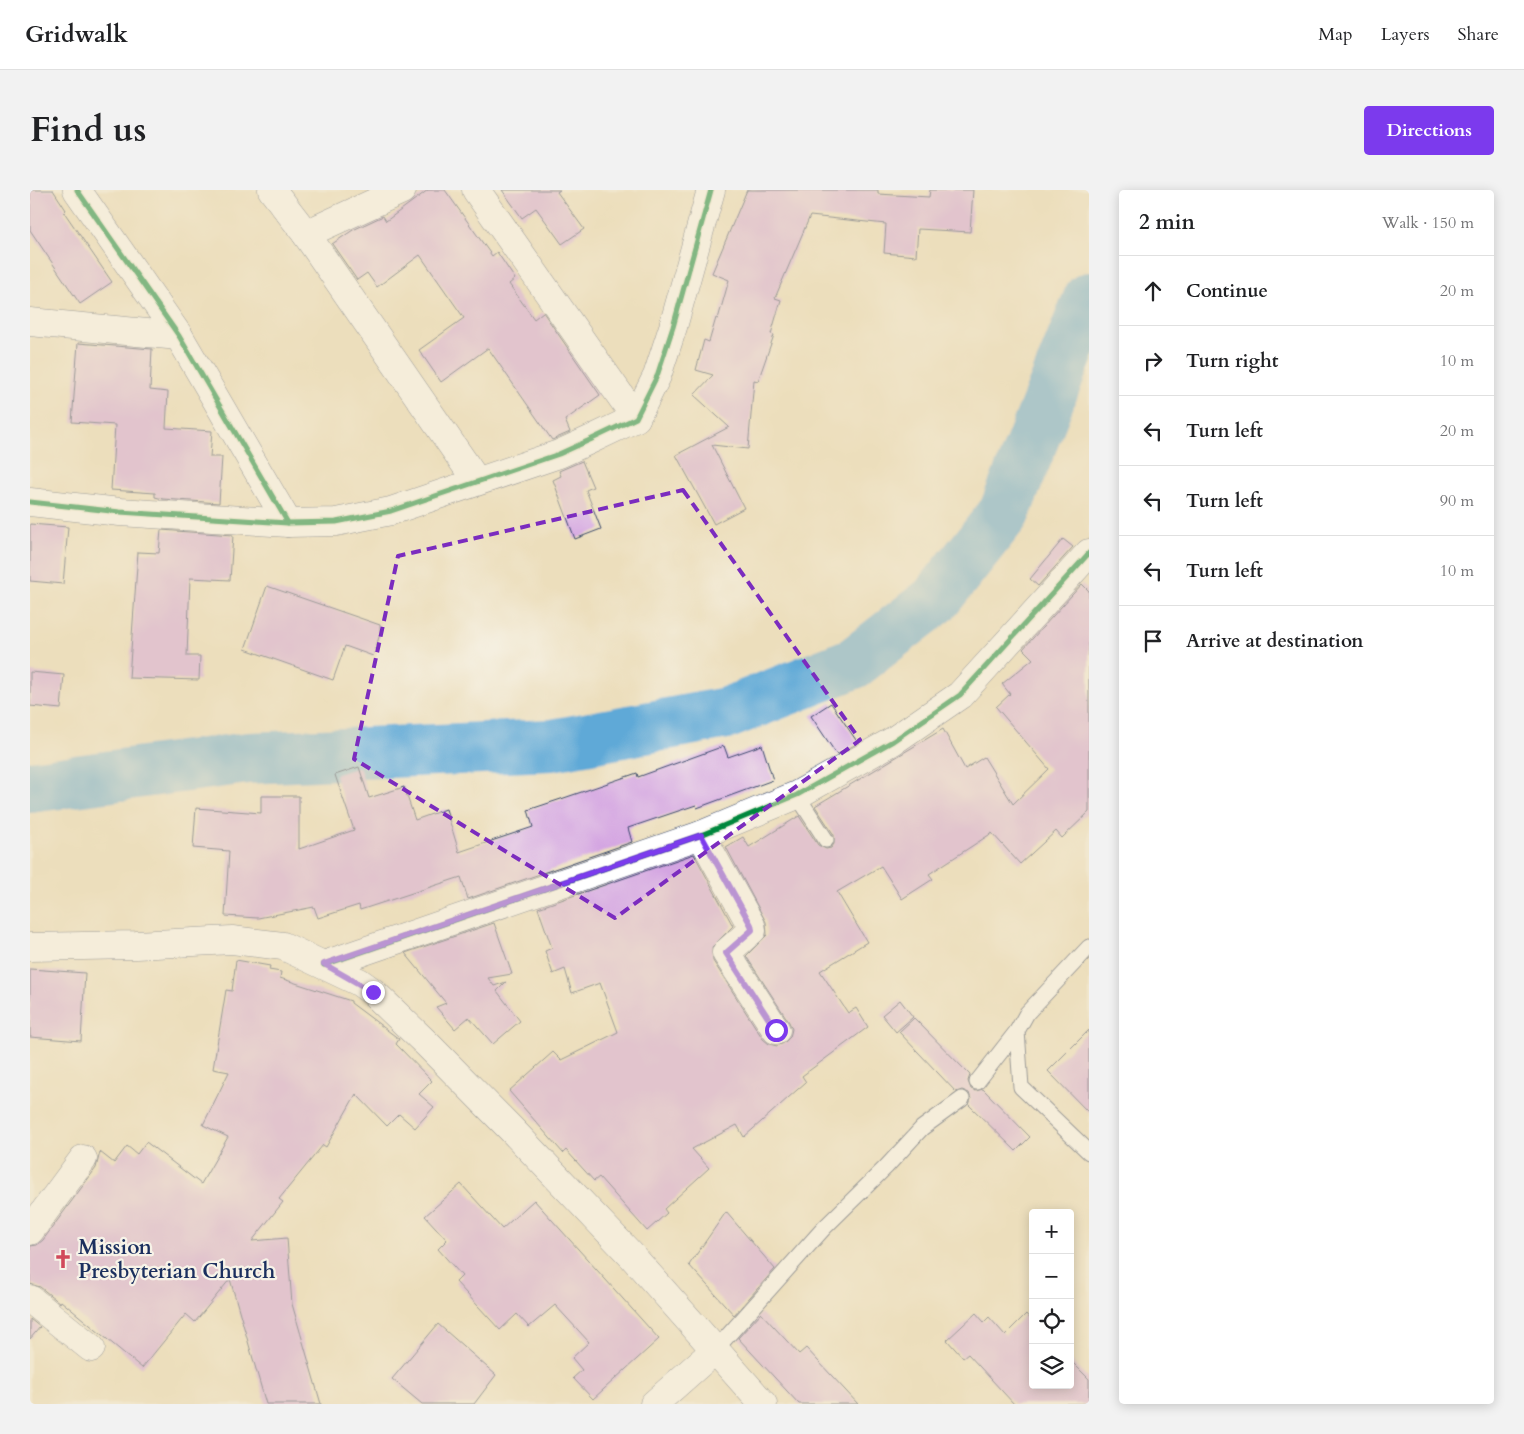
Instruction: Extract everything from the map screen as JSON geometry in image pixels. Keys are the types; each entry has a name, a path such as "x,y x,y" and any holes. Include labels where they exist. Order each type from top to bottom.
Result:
{"street":[{"path":"77,190 179,336 288,523"},
{"path":"272,190 306,234 476,480"},
{"path":"306,234 402,190"},
{"path":"476,190 636,418"},
{"path":"30,502 120,512 288,523 336,522 391,511 476,480 559,454 636,418 657,376 665,352 711,190"},
{"path":"30,322 179,336"},
{"path":"324,964 701,835 797,795 893,741 960,695 1089,553"},
{"path":"701,835 751,925 752,930 726,953 776,1030"},
{"path":"30,947 136,945 232,940 284,946 324,964 373,992 428,1045 632,1256 763,1404"},
{"path":"30,1231 83,1159"},
{"path":"30,1299 91,1348"},
{"path":"654,1404 715,1350"}],"lane":[{"path":"797,795 826,840"},
{"path":"977,1082 1017,1031 1026,1013 1089,947"},
{"path":"1017,1031 1021,1086 1089,1152"},
{"path":"715,1350 824,1228 886,1167 922,1128 962,1099"}],"highlighted area":[{"path":"683,490 860,740 615,918 354,759 398,556"}],"building":[{"path":"30,190 53,190 66,210 64,212 112,282 80,304 30,230"},
{"path":"428,190 445,190 492,256 497,252 515,279 509,284 534,319 543,312 600,395 565,420 570,432 552,440 488,348 441,382 419,350 464,318 420,255 377,287 367,273 357,280 332,244 353,230 383,216 386,221"},
{"path":"502,190 560,190 557,192 584,229 562,244 536,208 522,218"},
{"path":"747,190 878,190 878,194 929,197 930,190 973,190 970,232 918,229 916,256 884,253 886,224 810,216 775,298 781,300 771,334 774,335 758,381 754,380 748,449 712,445 744,508 714,524 676,455 729,427 694,395 713,375 696,370 704,340 709,342 716,318 718,319 729,280 712,273"},
{"path":"78,343 152,349 150,390 168,392 166,428 212,431 210,457 222,457 219,503 163,499 155,497 155,493 111,490 115,425 72,422"},
{"path":"582,461 593,487 586,490 601,529 575,539 553,480 561,476 559,471"},
{"path":"30,524 68,527 63,584 30,581"},
{"path":"161,530 233,535 230,580 190,578 187,656 200,656 199,680 129,678 138,552 159,553"},
{"path":"1063,539 1073,547 1038,586 1030,579"},
{"path":"1082,584 1089,591 1089,812 1062,838 1056,831 1020,864 992,833 929,874 933,879 902,899 881,866 837,892 867,942 820,971 848,1013 856,1008 868,1027 802,1076 806,1082 744,1137 737,1125 692,1149 709,1168 664,1209 667,1213 647,1231 599,1177 594,1181 566,1150 563,1153 509,1091 553,1052 561,1060 618,1032 600,983 572,993 565,969 553,974 545,951 552,948 538,908 694,854 733,926 712,947 713,961 763,1039 769,1044 777,1046 784,1043 790,1037 792,1029 789,1022 746,956 767,935 766,922 726,847 743,837 749,847 799,816 818,845 826,849 831,848 834,844 834,835 815,806 943,729 965,769 984,757 1013,804 1049,769 996,707 1010,694 1002,684 1033,659 1023,649"},
{"path":"267,586 380,625 380,634 373,656 345,646 333,680 245,649"},
{"path":"30,672 64,675 61,709 30,706"},
{"path":"831,703 858,743 837,755 811,716"},
{"path":"762,745 773,780 697,808 696,805 628,828 632,842 468,899 461,877 360,910 359,905 318,918 314,907 258,918 225,916 229,851 193,848 196,808 261,813 261,796 299,796 299,849 354,830 335,775 359,767 369,798 404,787 415,820 446,809 459,852 533,827 528,810 637,773 638,777 724,746 728,757"},
{"path":"494,923 512,974 488,978 494,986 506,982 497,991 520,1021 493,1044 469,1017 455,1029 436,1007 446,1003 405,953"},
{"path":"236,960 270,966 269,970 281,972 280,978 351,1001 351,1003 399,1039 396,1044 432,1081 419,1094 434,1107 415,1128 399,1114 387,1126 356,1094 326,1147 323,1145 279,1199 283,1202 252,1241 287,1238 292,1304 321,1404 266,1404 230,1279 195,1322 186,1314 142,1368 61,1301 60,1303 40,1287 30,1284 30,1246 37,1245 43,1240 96,1168 100,1152 114,1163 127,1146 137,1154 146,1142 201,1184 228,1137 203,1125 229,1072 213,1069 226,990 232,991"},
{"path":"30,969 85,973 81,1041 30,1037"},
{"path":"900,1000 913,1017 896,1032 882,1015"},
{"path":"914,1018 970,1075 968,1081 971,1089 976,1091 983,1089 1030,1137 1016,1151 969,1105 971,1099 969,1093 962,1090 956,1092 899,1032"},
{"path":"1089,1030 1089,1113 1048,1071"},
{"path":"461,1184 502,1229 534,1200 659,1339 593,1399 573,1378 582,1370 572,1358 589,1342 555,1305 529,1327 517,1314 500,1330 456,1282 462,1276 438,1249 447,1240 425,1216"},
{"path":"726,1212 775,1269 734,1315 689,1265"},
{"path":"761,1313 799,1354 806,1348 858,1404 799,1404 738,1338"},
{"path":"976,1313 984,1322 989,1317 1005,1335 1026,1314 1029,1317 1029,1389 1074,1389 1074,1364 1089,1379 1089,1404 1014,1404 968,1354 963,1358 947,1340"},
{"path":"30,1319 40,1327 30,1339"},
{"path":"438,1324 496,1375 474,1404 422,1404 392,1379"}],"waterway":[{"path":"30,787 248,758 552,745 727,713 854,663 935,600 1004,513 1089,298"}],"cycle path":[{"path":"77,190 179,336 288,523"},
{"path":"30,502 120,512 288,523 336,522 391,511 559,454 592,439 636,418 657,376 673,327 711,190"},
{"path":"324,965 701,835 797,795 893,741 960,695 1089,553"}],"place":[{"name":"Mission Presbyterian Church","path":"63,1259"}],"route":[{"path":"373,992 359,982 324,964 701,835 751,925 752,930 726,953 776,1030"}]}
